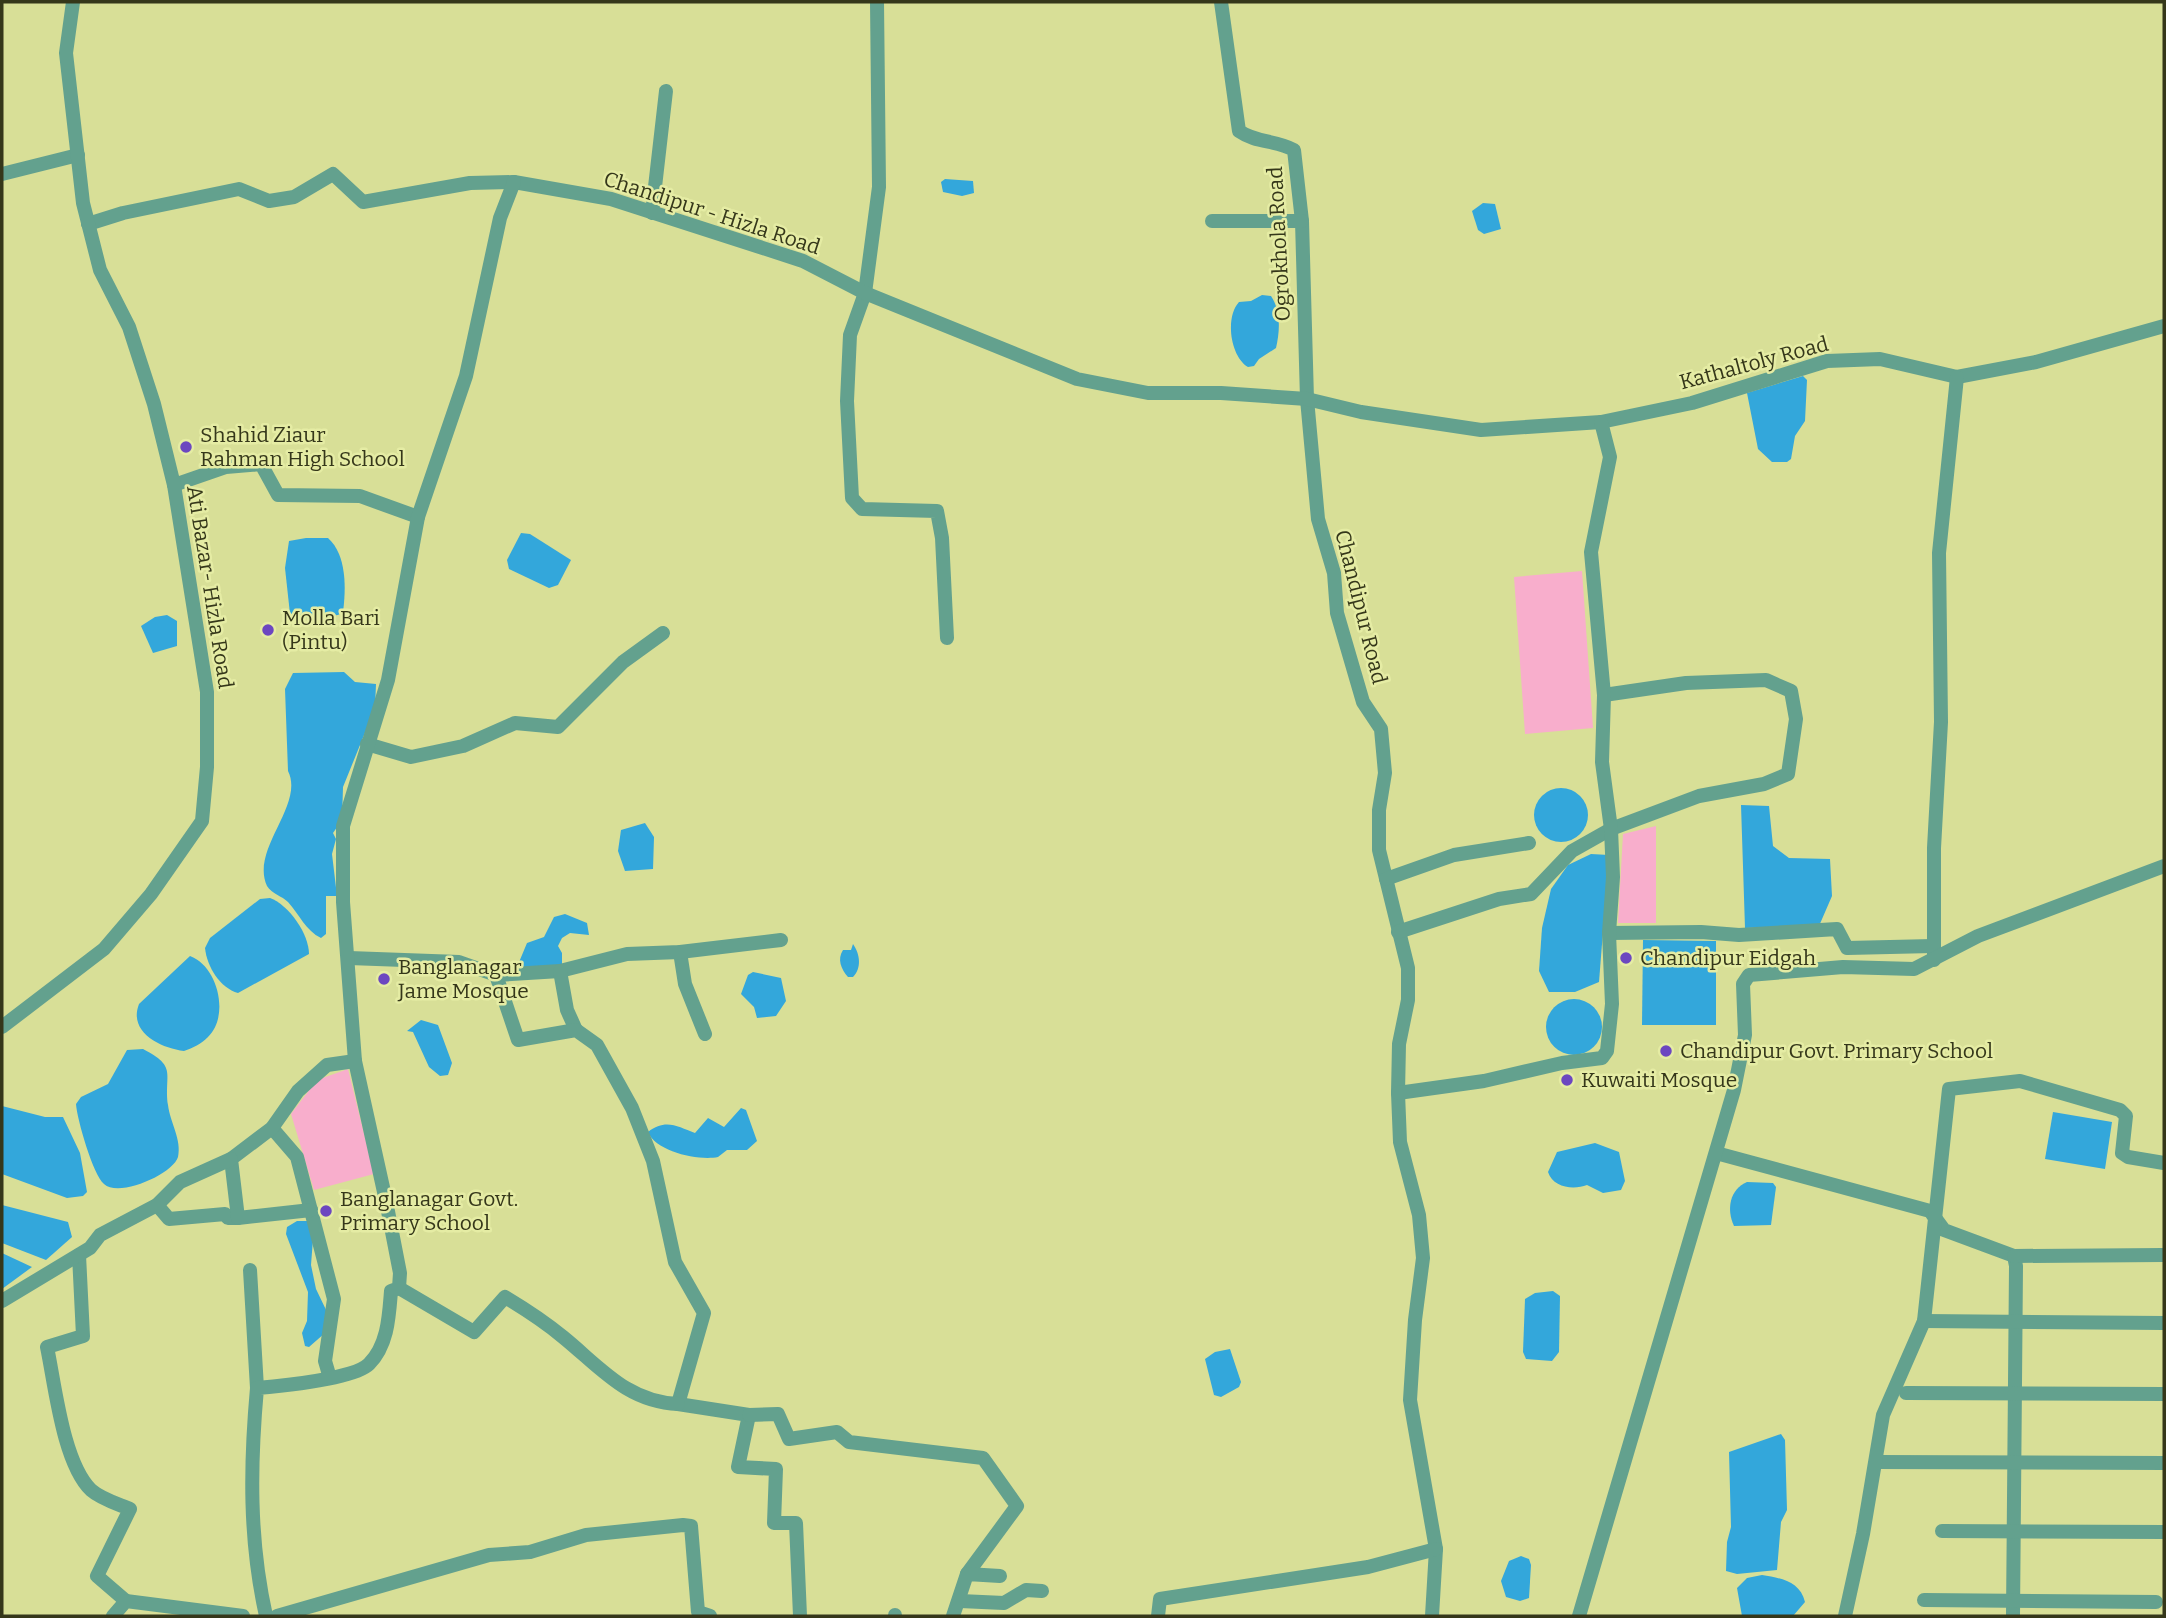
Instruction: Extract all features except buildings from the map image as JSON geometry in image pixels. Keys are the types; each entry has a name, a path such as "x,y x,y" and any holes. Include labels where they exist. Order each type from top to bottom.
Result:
{"street":[{"name":"Ati Bazar- Hizla Road","path":"2,1027 104,949 152,894 202,821 207,767 207,692 174,485 154,404 130,327 100,270 83,203 66,53 73,2"},
{"path":"877,2 879,187 865,293 850,335 846,401 852,498 862,509 937,512 942,538 947,638"},
{"name":"Ogrokhola Road","path":"1221,2 1239,131 1251,139 1281,143 1294,150 1302,221 1307,399"},
{"path":"652,213 666,91"},
{"path":"2,174 78,155"},
{"name":"Chandipur - Hizla Road","path":"88,224 123,213 239,189 269,201 293,197 333,174 363,202 470,183 514,182 611,199 803,261 865,293 1077,379 1148,393 1222,393 1307,399"},
{"path":"399,1288 400,1273 355,1061 343,902 343,826 388,680 418,517 466,376 500,218 514,182"},
{"path":"1212,220 1302,221"},
{"name":"Kathaltoly Road","path":"1307,399 1361,412 1480,430 1601,422 1692,403 1827,360 1880,359 1957,377 2036,362 2164,326"},
{"path":"1934,953 1934,848 1941,722 1939,553 1957,377"},
{"name":"Chandipur Road","path":"1307,399 1318,519 1334,573 1337,613 1363,702 1381,729 1385,773 1379,810 1379,850 1408,968 1408,1000 1399,1044 1398,1093 1400,1142 1419,1215 1423,1258 1410,1399 1436,1549 1432,1616"},
{"path":"1398,1093 1484,1081 1562,1063 1602,1058 1607,1051 1612,1004 1609,933 1613,877 1611,829 1602,762 1604,695 1591,552 1610,457 1601,422"},
{"path":"174,485 226,467 261,464 278,495 360,496 418,517"},
{"path":"367,744 411,757 463,746 515,723 558,726 623,662 663,633"},
{"path":"1398,932 1499,899 1531,894 1572,850 1611,829 1699,796 1764,784 1788,774 1796,719 1791,691 1766,680 1686,683 1604,695"},
{"path":"1386,879 1454,855 1530,843"},
{"path":"1579,1616 1734,1090 1745,1035 1743,984 1749,975 1843,967 1914,969 1934,953 2164,866"},
{"path":"1609,933 1701,932 1739,935 1838,929 1847,948 1934,953"},
{"path":"349,958 459,962 496,975 560,971 627,954 680,952 781,940"},
{"path":"680,952 685,984 705,1034"},
{"path":"560,971 567,1010 576,1030 597,1045 632,1108 653,1161 675,1262 704,1313 678,1404"},
{"path":"496,975 518,1040 576,1030"},
{"path":"2,1301 90,1248 100,1235 157,1205 180,1182 231,1159 272,1128 298,1091 327,1065 355,1061"},
{"path":"1845,1616 1883,1415 1924,1321 1949,1089 2020,1081 2120,1110 2126,1116 2122,1153 2127,1157 2164,1163"},
{"path":"272,1128 297,1157 334,1299 325,1361 330,1378"},
{"path":"1716,1153 1930,1211 1944,1230 2014,1256 2163,1255"},
{"path":"231,1159 238,1218"},
{"path":"157,1205 169,1219 225,1214 228,1218 238,1218 311,1210"},
{"path":"79,1255 83,1336 47,1346 61,1416 81,1478 93,1492 130,1509 97,1576 126,1601 243,1616"},
{"path":"2013,1616 2017,1323 2017,1266 2014,1256"},
{"path":"250,1270 257,1388 250,1490 255,1567 266,1616"},
{"path":"399,1288 474,1332 505,1297 562,1336 617,1384 654,1403 749,1415 778,1414 789,1439 837,1432 849,1442 983,1458 1017,1506 968,1574 953,1616"},
{"path":"257,1388 330,1378 368,1366 381,1347 389,1322 391,1292 399,1288"},
{"path":"1924,1321 2164,1323"},
{"path":"1906,1393 2164,1394"},
{"path":"749,1415 738,1467 776,1469 774,1523 796,1523 800,1616"},
{"path":"1876,1462 2164,1463"},
{"path":"278,1616 489,1555 530,1552 586,1535 682,1525 691,1526 698,1612 710,1616"},
{"path":"1942,1531 2164,1532"},
{"path":"1158,1616 1160,1599 1368,1567 1436,1549"},
{"path":"968,1574 1000,1576"},
{"path":"960,1601 1004,1603 1026,1590 1042,1591"},
{"path":"1923,1600 2156,1602"},
{"path":"113,1616 126,1601"}],"shaded area":[{"path":"1582,571 1593,728 1525,734 1514,577"},
{"path":"1656,826 1656,923 1618,923 1623,834"},
{"path":"348,1069 374,1174 314,1190 291,1114 317,1080"}],"water":[{"path":"945,179 973,181 974,193 962,196 943,192 941,182"},
{"path":"1483,203 1495,204 1501,229 1484,234 1478,230 1472,211"},
{"path":"1262,295 1271,296 1277,308 1279,328 1276,348 1259,359 1254,366 1248,367 1242,362 1234,346 1232,317 1239,302 1251,301"},
{"path":"1803,376 1807,380 1805,421 1795,436 1791,459 1787,462 1772,462 1758,449 1747,393"},
{"path":"521,533 530,534 571,560 558,585 549,588 509,569 507,560"},
{"path":"328,538 339,554 345,593 343,612 338,615 293,619 290,614 285,568 289,541"},
{"path":"167,615 177,621 177,646 153,653 141,626 155,617"},
{"path":"344,672 355,682 376,684 375,708 343,787 342,820 333,833 336,839 332,854 337,896 326,896 326,934 321,938 307,927 288,902 269,889 264,872 271,842 290,798 285,689 293,673"},
{"path":"1561,788 1580,796 1588,815 1580,834 1561,842 1542,834 1534,815 1542,796"},
{"path":"1741,805 1769,806 1773,846 1789,858 1830,859 1832,896 1819,926 1745,928"},
{"path":"645,823 654,837 653,869 625,871 618,851 621,830"},
{"path":"1591,854 1609,855 1599,982 1575,992 1549,992 1539,971 1542,928 1551,889 1568,865"},
{"path":"270,898 284,907 297,921 306,938 309,954 238,993 220,982 208,962 205,948 210,938 260,899"},
{"path":"565,914 587,923 589,935 570,933 562,938 558,946 562,953 562,968 517,967 527,943 544,937 554,917"},
{"path":"1643,940 1716,941 1716,1025 1642,1025"},
{"path":"853,944 859,965 853,977 848,977 840,957 843,950 851,950"},
{"path":"190,956 200,961 214,980 219,1005 215,1028 197,1046 184,1051 165,1046 148,1037 138,1023 137,1014 139,1004"},
{"path":"753,972 781,978 786,1001 776,1016 757,1018 754,1007 741,994 748,975"},
{"path":"1568,999 1580,999 1590,1003 1598,1011 1602,1027 1598,1043 1590,1051 1580,1055 1568,1055 1558,1051 1550,1043 1546,1033 1546,1021 1550,1011 1558,1003"},
{"path":"421,1020 438,1025 452,1063 448,1075 440,1076 429,1067 413,1032 407,1031"},
{"path":"143,1049 161,1061 167,1072 168,1105 178,1144 178,1157 174,1164 156,1177 133,1186 111,1188 104,1184 95,1170 82,1134 76,1104 81,1097 108,1084 127,1050"},
{"path":"2,1106 45,1117 63,1117 80,1153 87,1192 83,1196 67,1198 2,1174"},
{"path":"741,1108 746,1110 757,1141 747,1150 727,1150 718,1157 700,1158 669,1150 648,1132 666,1125 695,1133 708,1118 724,1127"},
{"path":"2053,1112 2112,1122 2105,1169 2045,1159"},
{"path":"1595,1143 1619,1152 1625,1181 1621,1190 1603,1193 1587,1185 1564,1186 1554,1181 1548,1172 1557,1152"},
{"path":"1747,1182 1773,1183 1776,1187 1771,1225 1734,1226 1730,1213 1731,1200 1737,1189"},
{"path":"2,1205 68,1222 72,1237 46,1260 2,1243"},
{"path":"297,1221 307,1221 313,1239 311,1265 316,1289 328,1314 325,1333 309,1347 305,1346 302,1333 307,1321 308,1292 286,1234 287,1227"},
{"path":"2,1253 32,1267 2,1289"},
{"path":"1553,1291 1560,1296 1559,1352 1552,1361 1526,1359 1523,1352 1525,1299 1535,1293"},
{"path":"1230,1349 1241,1382 1239,1387 1221,1397 1214,1395 1205,1359 1215,1352"},
{"path":"1781,1434 1785,1440 1787,1510 1781,1522 1777,1570 1737,1574 1726,1571 1727,1542 1731,1527 1729,1452"},
{"path":"1521,1556 1529,1559 1531,1565 1529,1598 1520,1601 1506,1597 1501,1581 1509,1561"},
{"path":"1762,1575 1782,1579 1799,1589 1805,1602 1793,1616 1742,1616 1737,1588 1747,1578"}],"place":[{"name":"Shahid Ziaur Rahman High School","path":"186,447"},
{"name":"Molla Bari (Pintu)","path":"268,630"},
{"name":"Chandipur Eidgah","path":"1626,958"},
{"name":"Banglanagar Jame Mosque","path":"384,979"},
{"name":"Chandipur Govt. Primary School","path":"1666,1051"},
{"name":"Kuwaiti Mosque","path":"1567,1080"},
{"name":"Banglanagar Govt. Primary School","path":"326,1211"}]}
